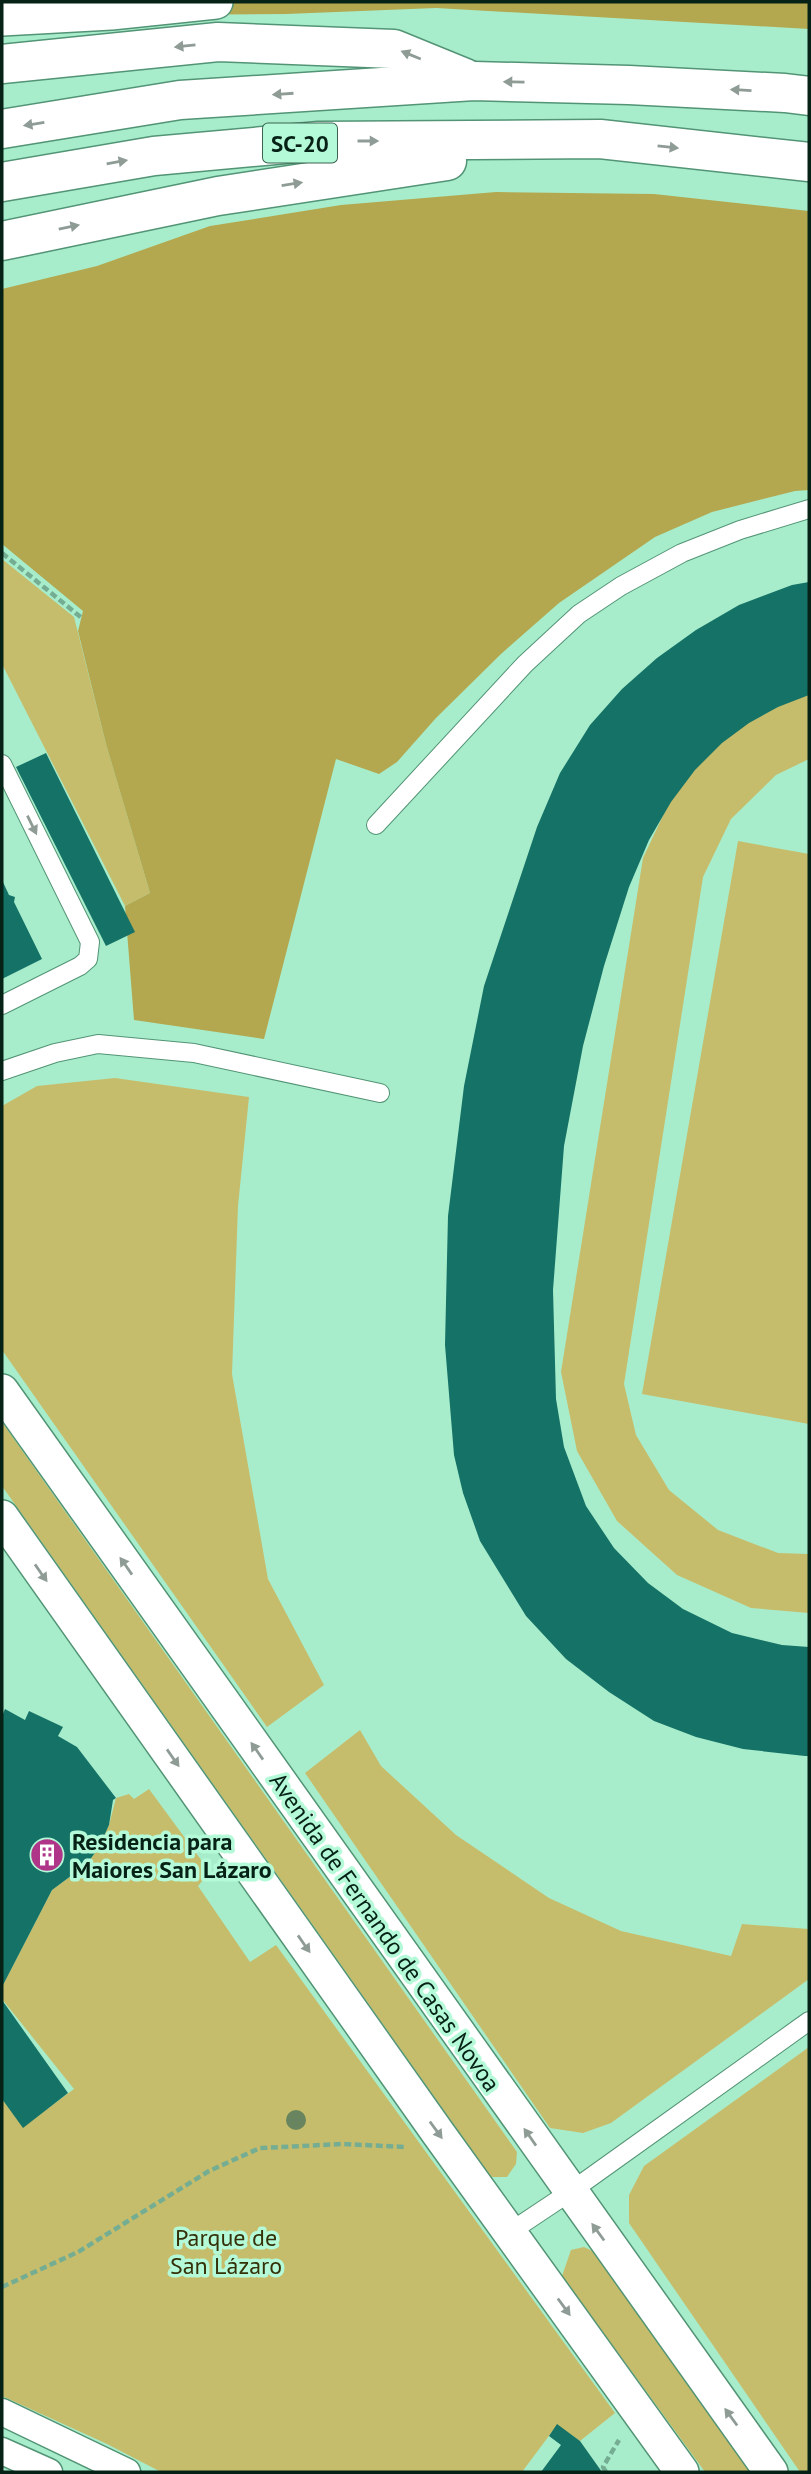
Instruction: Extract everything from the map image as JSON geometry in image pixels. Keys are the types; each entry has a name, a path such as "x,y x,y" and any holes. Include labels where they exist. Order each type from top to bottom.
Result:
{"highway":[{"path":"2,64 218,42 394,48 474,81"},
{"name":"SC-20","path":"2,129 180,100 474,81 629,85 809,96"},
{"path":"2,241 218,196 600,139"},
{"name":"SC-20","path":"2,182 154,156 319,141 600,139 809,162"}],"street":[{"path":"2,19 111,13 216,2"},
{"name":"Avenida de Fernando de Casas Novoa","path":"2,1391 771,2472"},
{"path":"2,1517 682,2472"},
{"path":"2,2412 127,2472"},
{"path":"2,2451 49,2472"}],"lane":[{"path":"376,825 525,664 579,614 621,586 682,553 740,530 809,509"},
{"path":"2,764 90,943 88,959 80,966 2,1005"},
{"path":"2,1071 55,1053 98,1044 194,1053 380,1093"},
{"path":"510,2232 809,2021"}],"path":[{"path":"2,553 83,619"},
{"path":"2,2287 78,2252 209,2171 260,2148 343,2144 410,2147"},
{"path":"606,2472 603,2467 622,2435"}],"green space":[{"path":"2,559 74,617 106,744 150,893 125,906 2,664"},
{"path":"809,688 809,759 776,775 731,819 703,877 624,1384 636,1435 669,1490 718,1530 778,1553 809,1554 809,1613 751,1608 677,1575 617,1521 577,1451 561,1372 643,858 677,786 733,727"},
{"path":"738,841 809,854 809,1424 642,1394"},
{"path":"115,1078 249,1097 238,1206 232,1374 268,1579 324,1685 267,1727 2,1350 2,1106 37,1086"},
{"path":"2,1422 517,2152 516,2164 507,2177 491,2177 2,1486"},
{"path":"360,1730 381,1766 456,1835 549,1898 621,1931 731,1956 742,1924 809,1929 809,1979 611,2123 583,2133 550,2128 305,1773"},
{"name":"Parque de San Lázaro","path":"149,1789 210,1872 198,1886 250,1962 276,1945 615,2413 580,2441 557,2425 522,2472 161,2472 2,2396 2,2099 23,2127 74,2089 2,1999 2,1987 52,1890 87,1864 99,1847 109,1825 116,1798 129,1794 134,1799"},
{"path":"809,2047 809,2472 800,2472 629,2223 629,2195 644,2166"},
{"path":"584,2247 597,2253 751,2472 705,2472 562,2276 571,2250"}],"shaded area":[{"path":"2,2 809,2 809,29 436,8 286,14 2,16"},
{"path":"496,192 654,194 809,211 809,490 795,491 712,512 655,537 559,603 501,654 436,718 397,762 379,774 336,759 264,1039 134,1020 125,906 150,893 106,744 78,631 83,611 2,544 2,289 97,266 210,226 341,205"}],"building":[{"path":"809,582 809,695 778,707 749,723 722,743 695,770 671,802 649,840 629,887 583,1046 564,1146 553,1290 556,1399 564,1447 586,1506 614,1548 648,1583 683,1609 732,1633 782,1645 809,1647 809,1756 805,1756 743,1749 696,1737 654,1721 609,1692 566,1659 526,1616 480,1541 463,1493 454,1455 445,1345 448,1216 464,1086 484,986 537,827 560,773 590,725 622,689 657,658 696,630 739,605 792,585"},
{"path":"46,753 135,932 106,946 16,767"},
{"path":"2,880 9,895 15,897 14,902 42,959 2,979"},
{"name":"Residencia para Maiores San Lázaro","path":"5,1709 25,1720 29,1711 63,1727 58,1736 77,1747 116,1798 113,1800 109,1825 99,1847 87,1864 52,1890 2,1987 2,1716"},
{"path":"2,2000 68,2093 23,2128 2,2099"},
{"path":"557,2424 580,2441 602,2472 541,2472 561,2445 549,2436"}],"place":[{"name":"Residencia para Maiores San Lázaro","path":"47,1855"}]}
